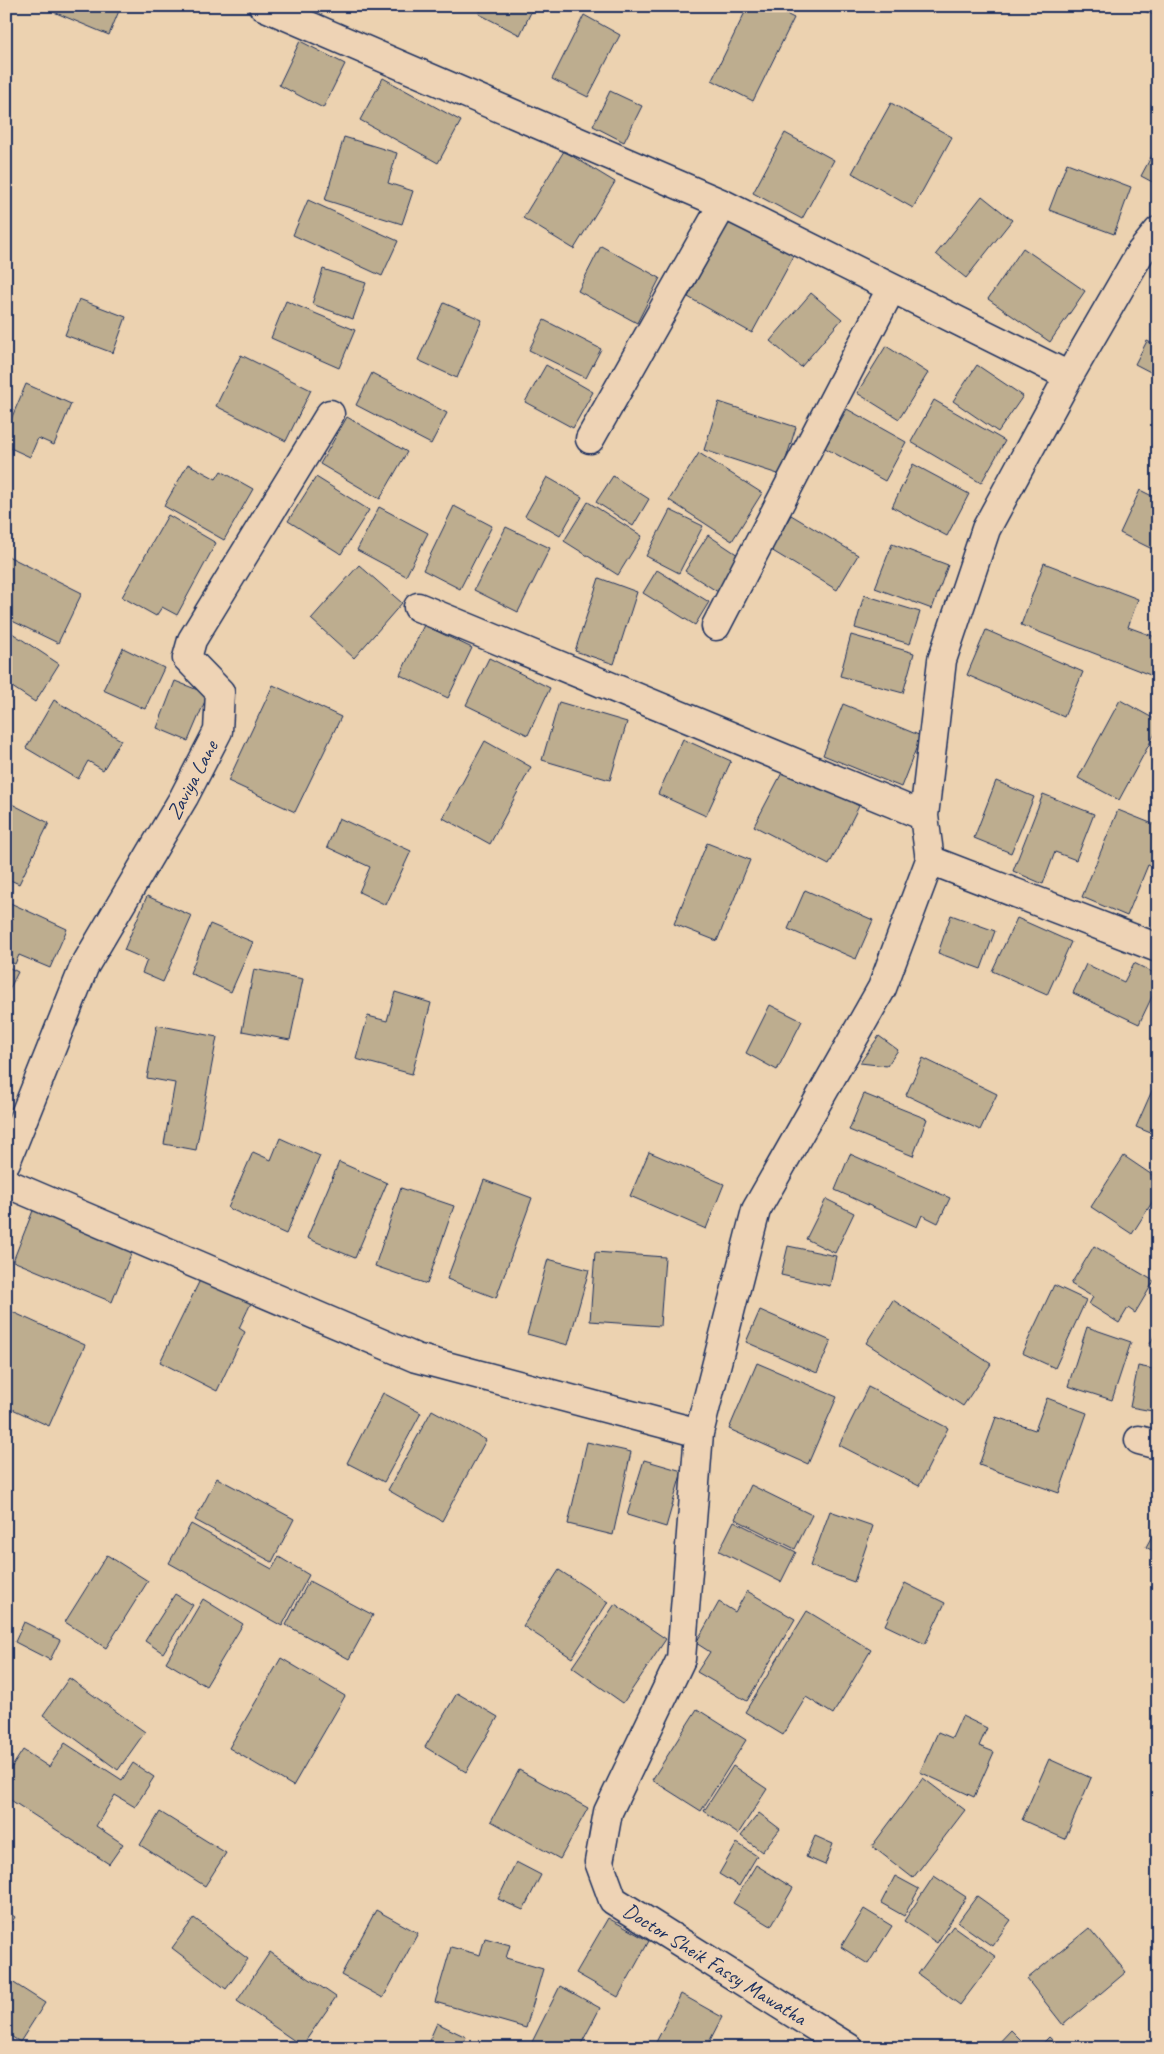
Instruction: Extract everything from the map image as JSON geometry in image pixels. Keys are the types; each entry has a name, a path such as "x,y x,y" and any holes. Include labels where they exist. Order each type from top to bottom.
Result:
{"street":[{"path":"263,6 723,204 1069,376"},
{"path":"590,439 723,204"},
{"path":"1158,231 1140,253 1069,376 986,529 942,660 924,816 930,860 1158,948"},
{"path":"716,626 891,289"},
{"name":"Zaviya Lane","path":"6,1162 84,967 184,797 218,731 220,692 187,658 192,640 330,414"},
{"path":"418,607 924,816"},
{"name":"Doctor Sheik Fassy Mawatha","path":"849,2048 613,1900 599,1862 608,1812 681,1659 699,1432 756,1210 882,988 930,860"},
{"path":"6,1183 416,1358 699,1432"}],"building":[{"path":"51,6 121,6 109,35 49,10"},
{"path":"482,6 534,6 520,35 479,14"},
{"path":"748,6 770,6 794,18 753,101 712,80"},
{"path":"1145,6 1158,6 1158,16 1144,11"},
{"path":"584,15 620,35 588,97 552,79"},
{"path":"300,41 345,64 323,108 279,85"},
{"path":"383,78 461,121 438,163 360,120"},
{"path":"610,91 642,106 624,142 593,126"},
{"path":"891,103 952,137 913,208 852,173"},
{"path":"785,133 834,160 802,219 753,193"},
{"path":"344,137 397,153 388,183 413,191 402,224 325,200"},
{"path":"1158,144 1158,185 1141,176"},
{"path":"564,151 615,182 574,249 523,218"},
{"path":"1067,163 1131,187 1114,234 1049,210"},
{"path":"982,196 1012,220 966,278 936,254"},
{"path":"308,200 398,241 382,276 293,235"},
{"path":"731,218 795,254 752,333 688,297"},
{"path":"601,246 660,278 637,323 578,291"},
{"path":"1023,248 1085,291 1050,342 988,299"},
{"path":"323,269 366,283 353,319 312,304"},
{"path":"811,293 842,319 801,367 770,341"},
{"path":"79,299 126,317 113,353 65,335"},
{"path":"286,301 355,330 339,368 271,338"},
{"path":"444,303 482,320 457,378 418,360"},
{"path":"544,320 601,349 586,378 529,350"},
{"path":"1147,341 1158,346 1158,376 1135,364"},
{"path":"886,346 928,373 899,419 857,393"},
{"path":"241,355 311,390 286,441 216,406"},
{"path":"546,365 593,392 573,428 525,402"},
{"path":"977,365 1023,396 998,432 953,401"},
{"path":"372,373 447,413 431,444 356,405"},
{"path":"26,384 71,404 54,445 38,438 30,457 6,446 6,431"},
{"path":"934,400 1005,441 981,483 911,442"},
{"path":"719,402 796,427 781,475 704,450"},
{"path":"847,409 906,442 885,481 825,448"},
{"path":"347,417 407,452 380,499 320,464"},
{"path":"699,453 762,493 732,541 669,500"},
{"path":"188,464 216,479 221,471 253,489 224,540 164,506"},
{"path":"913,464 969,494 947,536 892,507"},
{"path":"613,476 649,499 633,526 596,502"},
{"path":"316,477 369,510 341,554 288,521"},
{"path":"547,477 582,497 560,536 525,516"},
{"path":"1140,490 1158,499 1158,552 1120,533"},
{"path":"588,502 642,536 618,575 564,541"},
{"path":"454,506 492,526 460,589 423,570"},
{"path":"379,507 428,533 406,576 357,550"},
{"path":"670,510 703,526 679,573 646,556"},
{"path":"168,515 216,543 177,615 162,607 156,616 122,597"},
{"path":"791,515 858,555 837,590 771,550"},
{"path":"506,527 550,548 518,612 474,590"},
{"path":"708,535 741,557 718,592 685,571"},
{"path":"892,544 948,565 932,609 875,588"},
{"path":"6,555 82,593 58,643 6,618"},
{"path":"1044,563 1138,599 1128,627 1158,638 1158,678 1021,625"},
{"path":"359,565 402,603 354,658 311,619"},
{"path":"657,570 709,602 695,625 643,593"},
{"path":"599,578 637,592 614,664 575,651"},
{"path":"864,595 920,612 910,644 855,628"},
{"path":"424,625 472,648 448,698 400,675"},
{"path":"6,629 59,664 35,702 6,683"},
{"path":"986,630 1083,672 1064,717 967,675"},
{"path":"851,635 914,653 903,693 840,676"},
{"path":"123,648 164,668 145,709 103,690"},
{"path":"489,658 550,688 528,735 466,705"},
{"path":"175,681 208,694 188,741 157,728"},
{"path":"273,685 341,717 295,812 228,781"},
{"path":"54,700 121,740 103,770 88,761 78,779 26,748"},
{"path":"1120,700 1158,721 1158,728 1119,800 1078,778"},
{"path":"559,702 627,722 610,780 542,760"},
{"path":"843,704 921,736 901,787 823,755"},
{"path":"683,739 731,761 706,816 658,794"},
{"path":"485,741 531,767 490,844 443,818"},
{"path":"785,767 859,806 829,865 754,826"},
{"path":"996,781 1034,797 1011,853 974,838"},
{"path":"1043,794 1094,814 1076,860 1055,852 1043,884 1013,871"},
{"path":"6,801 49,823 19,884 6,878"},
{"path":"1118,810 1158,826 1158,869 1148,865 1127,916 1082,897"},
{"path":"339,818 411,851 386,905 359,892 370,867 327,847"},
{"path":"707,843 750,860 717,941 674,924"},
{"path":"805,890 873,920 856,959 788,929"},
{"path":"147,896 192,916 163,982 142,973 147,960 124,950"},
{"path":"6,901 67,929 50,968 19,955 15,964 6,960"},
{"path":"951,915 995,931 981,969 938,953"},
{"path":"1017,918 1071,942 1047,995 992,971"},
{"path":"210,924 253,942 231,992 190,973"},
{"path":"1134,963 1158,975 1158,984 1139,1024 1073,993 1086,964 1124,982"},
{"path":"6,966 18,972 6,996"},
{"path":"254,969 303,979 290,1040 242,1031"},
{"path":"395,992 431,1003 412,1074 356,1059 368,1016 387,1021"},
{"path":"770,1005 802,1021 777,1070 746,1053"},
{"path":"157,1025 217,1037 196,1150 164,1144 175,1083 147,1078"},
{"path":"879,1036 898,1050 887,1066 860,1063"},
{"path":"923,1058 997,1094 980,1130 906,1095"},
{"path":"1158,1077 1158,1136 1136,1127"},
{"path":"864,1094 927,1119 913,1156 849,1130"},
{"path":"280,1138 320,1156 286,1234 228,1208 253,1152 271,1160"},
{"path":"649,1152 724,1184 706,1229 630,1196"},
{"path":"850,1154 950,1198 938,1223 922,1215 917,1227 835,1190"},
{"path":"1124,1156 1158,1179 1158,1193 1132,1234 1091,1207"},
{"path":"339,1162 387,1183 355,1258 307,1238"},
{"path":"484,1180 532,1198 496,1298 447,1279"},
{"path":"401,1188 454,1206 427,1284 375,1266"},
{"path":"826,1199 854,1213 835,1253 806,1239"},
{"path":"34,1208 133,1249 112,1302 13,1261"},
{"path":"788,1246 836,1256 830,1286 781,1275"},
{"path":"1094,1246 1154,1281 1135,1313 1128,1308 1119,1323 1089,1304 1093,1297 1071,1284"},
{"path":"595,1252 665,1257 660,1326 590,1321"},
{"path":"548,1259 589,1270 568,1345 527,1334"},
{"path":"201,1278 251,1303 239,1328 245,1332 217,1391 160,1362"},
{"path":"1054,1285 1086,1300 1055,1368 1022,1353"},
{"path":"893,1300 991,1364 963,1406 866,1343"},
{"path":"6,1309 85,1345 49,1426 6,1406"},
{"path":"760,1310 831,1341 817,1373 746,1342"},
{"path":"1087,1327 1131,1342 1112,1400 1068,1386"},
{"path":"1158,1328 1158,1351 1149,1346"},
{"path":"757,1363 837,1397 808,1464 729,1429"},
{"path":"1138,1366 1158,1370 1158,1412 1130,1407"},
{"path":"868,1387 948,1428 919,1486 839,1445"},
{"path":"383,1393 421,1413 384,1482 347,1463"},
{"path":"1047,1398 1087,1413 1059,1493 979,1465 996,1417 1035,1430"},
{"path":"432,1410 486,1440 442,1521 388,1490"},
{"path":"587,1442 631,1452 613,1535 568,1524"},
{"path":"644,1460 682,1471 666,1527 627,1515"},
{"path":"217,1478 294,1519 272,1562 195,1520"},
{"path":"751,1485 812,1515 795,1549 735,1519"},
{"path":"830,1511 873,1526 854,1582 810,1566"},
{"path":"734,1521 796,1552 781,1582 719,1551"},
{"path":"191,1524 272,1569 279,1557 309,1575 282,1626 169,1563"},
{"path":"1158,1525 1158,1554 1146,1547"},
{"path":"107,1555 148,1581 106,1648 65,1622"},
{"path":"559,1570 608,1602 572,1658 523,1626"},
{"path":"309,1581 373,1615 349,1659 286,1625"},
{"path":"905,1583 945,1603 925,1644 885,1625"},
{"path":"747,1591 795,1619 747,1701 697,1672 710,1652 696,1643 719,1602 735,1612"},
{"path":"175,1594 193,1605 163,1653 145,1641"},
{"path":"203,1599 243,1624 206,1686 166,1662"},
{"path":"615,1604 666,1639 623,1703 572,1667"},
{"path":"807,1611 871,1650 833,1714 806,1697 783,1735 745,1712"},
{"path":"24,1622 60,1640 50,1660 15,1642"},
{"path":"281,1658 345,1696 293,1786 229,1748"},
{"path":"69,1678 145,1732 118,1770 43,1715"},
{"path":"457,1693 498,1717 466,1772 425,1747"},
{"path":"697,1709 746,1740 701,1811 652,1780"},
{"path":"962,1716 987,1728 979,1746 994,1752 974,1797 920,1772 938,1732 952,1738"},
{"path":"65,1743 122,1780 133,1763 154,1777 135,1807 115,1795 96,1826 123,1844 109,1864 6,1797 6,1776 23,1750 49,1767"},
{"path":"1049,1759 1091,1778 1065,1839 1022,1820"},
{"path":"733,1766 767,1789 738,1834 704,1811"},
{"path":"519,1770 588,1808 560,1859 491,1821"},
{"path":"923,1778 965,1810 913,1878 872,1846"},
{"path":"160,1812 226,1853 205,1886 140,1845"},
{"path":"759,1813 780,1829 762,1852 741,1836"},
{"path":"815,1836 833,1844 825,1865 806,1857"},
{"path":"737,1843 757,1856 739,1886 719,1874"},
{"path":"516,1862 541,1875 523,1910 498,1899"},
{"path":"756,1865 793,1888 771,1926 733,1903"},
{"path":"895,1876 919,1889 904,1916 881,1903"},
{"path":"934,1876 966,1897 937,1943 904,1921"},
{"path":"977,1896 1011,1920 992,1946 958,1922"},
{"path":"864,1909 892,1926 868,1964 841,1947"},
{"path":"376,1910 418,1933 383,1998 341,1975"},
{"path":"6,1911 15,1917 6,1931"},
{"path":"194,1918 248,1959 226,1989 172,1948"},
{"path":"608,1918 649,1941 618,1997 576,1973"},
{"path":"953,1926 996,1957 960,2005 918,1974"},
{"path":"1089,1928 1126,1972 1063,2025 1027,1979"},
{"path":"485,1938 510,1945 506,1958 543,1969 526,2028 435,2002 451,1947 480,1955"},
{"path":"270,1952 336,1997 302,2046 237,2001"},
{"path":"6,1978 45,2003 20,2042 6,2033"},
{"path":"560,1986 600,2008 579,2048 529,2048"},
{"path":"681,1994 722,2017 706,2048 653,2048"},
{"path":"437,2023 466,2037 462,2047 464,2048 426,2048"},
{"path":"1011,2030 1029,2048 994,2048"},
{"path":"1049,2037 1061,2048 1038,2048"}]}
